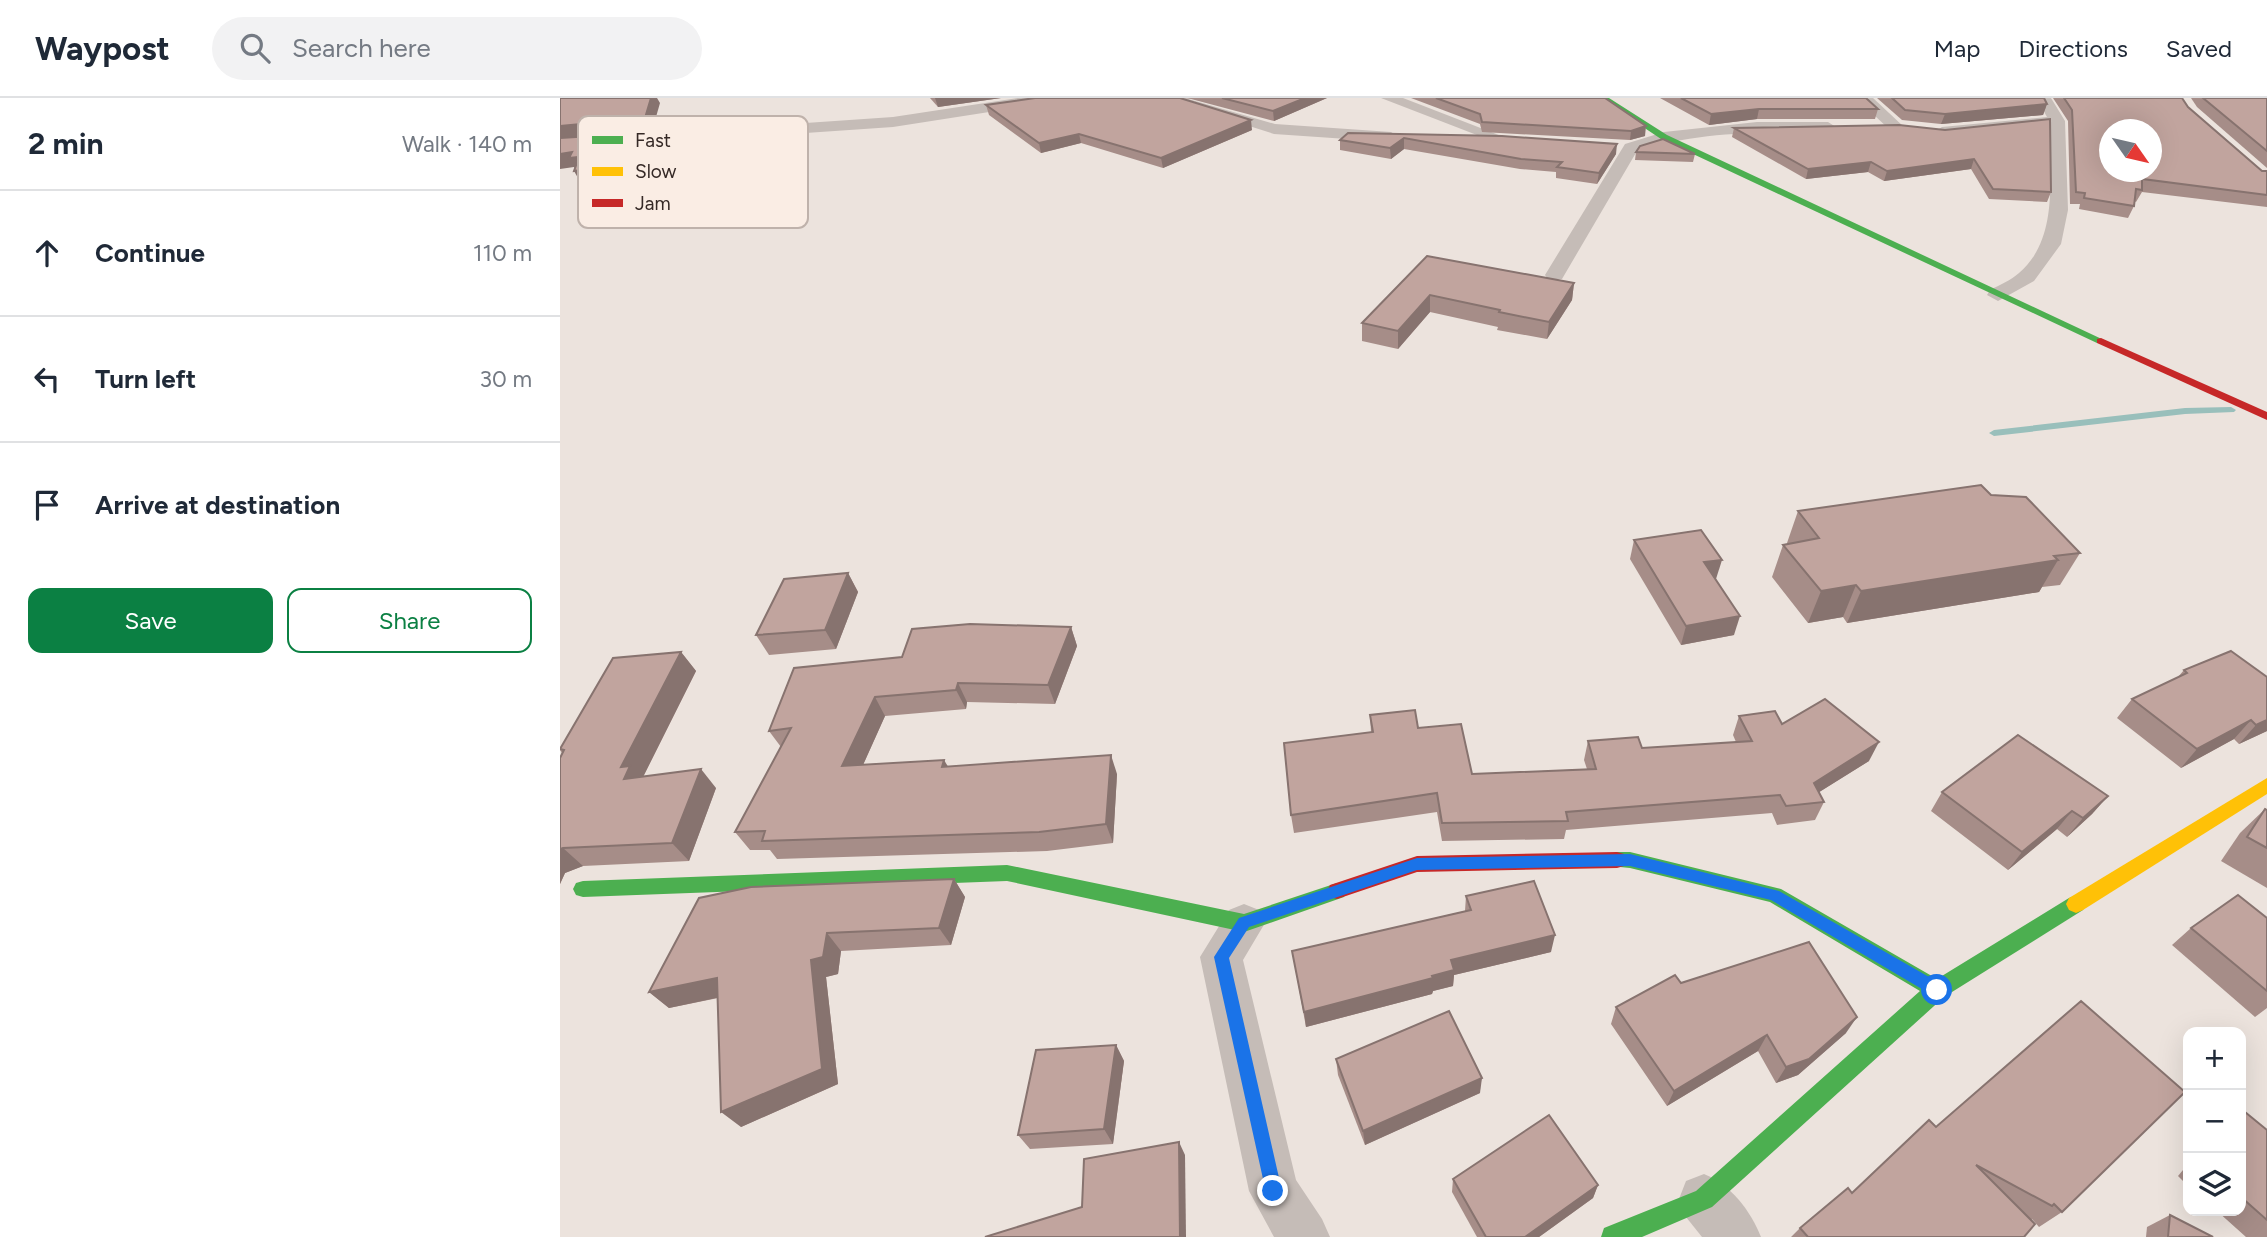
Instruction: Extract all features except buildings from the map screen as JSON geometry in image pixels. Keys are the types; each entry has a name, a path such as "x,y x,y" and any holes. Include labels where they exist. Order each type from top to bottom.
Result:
{"street":[{"path":"808,128 893,122 1047,98"},
{"path":"1169,98 1274,130 1409,137"},
{"path":"1389,98 1508,140 1448,138"},
{"path":"1604,98 1664,137 1998,295 2267,416"},
{"path":"1864,98 1896,127"},
{"path":"1998,295 2027,277 2051,244 2059,210 2056,121 2045,98"},
{"path":"1868,127 1924,130 2056,121"},
{"path":"1555,275 1624,148 1664,137 1756,127 1840,127"},
{"path":"560,145 578,144"},
{"path":"1613,1237 1704,1199 1937,990 2267,785"},
{"path":"583,889 1007,873 1244,923 1417,864 1630,860 1774,895 1937,990"},
{"path":"1244,923 1221,957 1273,1191 1304,1237"},
{"path":"1704,1199 1735,1237"}],"waterway":[{"path":"1994,433 2185,411 2231,410"}],"traffic: fast":[{"path":"1604,98 1664,137 2101,341"},
{"path":"1617,860 1630,860 1774,895 1937,990"},
{"path":"583,889 1007,873 1244,923 1337,891"},
{"path":"1613,1237 1704,1199 1937,990 2076,904"}],"traffic: slow":[{"path":"2076,904 2267,785"}],"traffic: jam":[{"path":"2101,341 2267,416"},
{"path":"1337,891 1417,864 1617,860"}],"route":[{"path":"1273,1191 1221,957 1244,923 1417,864 1630,860 1774,895 1937,990"}]}
